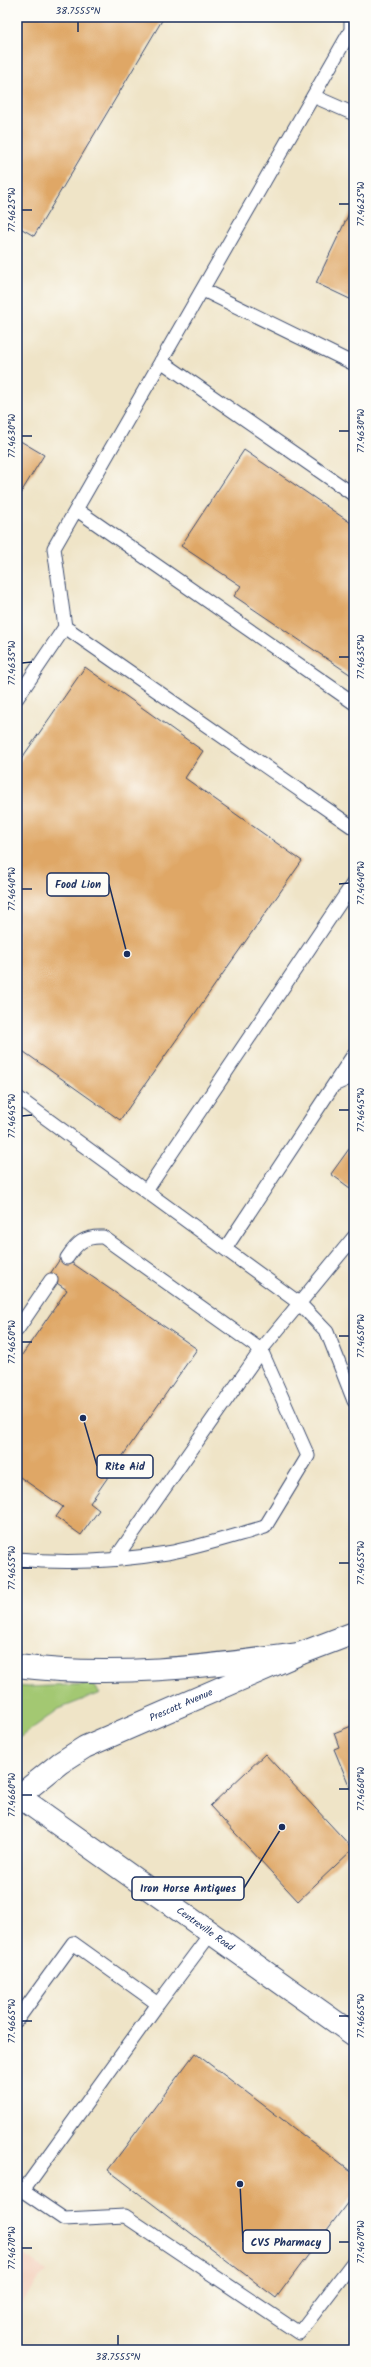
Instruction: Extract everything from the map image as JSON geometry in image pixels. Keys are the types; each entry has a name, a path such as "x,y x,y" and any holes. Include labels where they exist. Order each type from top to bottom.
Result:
{"main road":[{"name":"Prescott Avenue","path":"18,1796 60,1763 86,1747 299,1654 354,1633"},
{"path":"17,1666 132,1672 196,1668 299,1654"},
{"name":"Centreville Road","path":"18,1796 354,2035"}],"lane":[{"path":"17,698 65,627 54,548 351,30 351,17"},
{"path":"314,96 354,114"},
{"path":"203,290 354,364"},
{"path":"161,361 354,495"},
{"path":"77,510 354,703"},
{"path":"65,627 354,828"},
{"path":"146,1191 354,882"},
{"path":"225,1249 354,1054"},
{"path":"334,1085 354,1076"},
{"path":"17,1097 299,1303 328,1332 354,1401"},
{"path":"17,1559 54,1562 115,1559 168,1553 265,1527 308,1456 261,1350 103,1237 86,1238 80,1241 66,1258"},
{"path":"115,1559 261,1350 354,1237"},
{"path":"17,1330 51,1280"},
{"path":"211,1933 20,2189 64,2219 126,2216 299,2333 354,2261"},
{"path":"17,2020 73,1942 158,2004"}],"shaded area":[{"path":"17,2250 46,2271 17,2309"}],"green space":[{"path":"93,1684 100,1693 59,1709 19,1738 17,1737 17,1686 28,1687"}],"building":[{"path":"17,17 164,17 34,236 17,226"},
{"path":"354,203 354,301 316,283"},
{"path":"17,439 44,455 17,499"},
{"path":"244,450 354,525 354,677 234,596 241,586 181,546"},
{"path":"85,667 203,751 185,778 302,861 120,1120 17,1047 17,765"},
{"path":"354,1142 354,1191 331,1174"},
{"path":"62,1256 197,1349 90,1503 99,1510 81,1535 56,1517 63,1507 17,1475 17,1362 67,1290 48,1277"},
{"path":"354,1725 354,1797 334,1749 339,1747 334,1733"},
{"path":"265,1754 353,1849 298,1901 210,1806"},
{"path":"195,2053 354,2174 354,2194 276,2298 108,2170"}],"place":[{"name":"Food Lion","path":"127,954"},
{"name":"Rite Aid","path":"83,1418"},
{"name":"Iron Horse Antiques","path":"282,1827"},
{"name":"CVS Pharmacy","path":"240,2184"}]}
